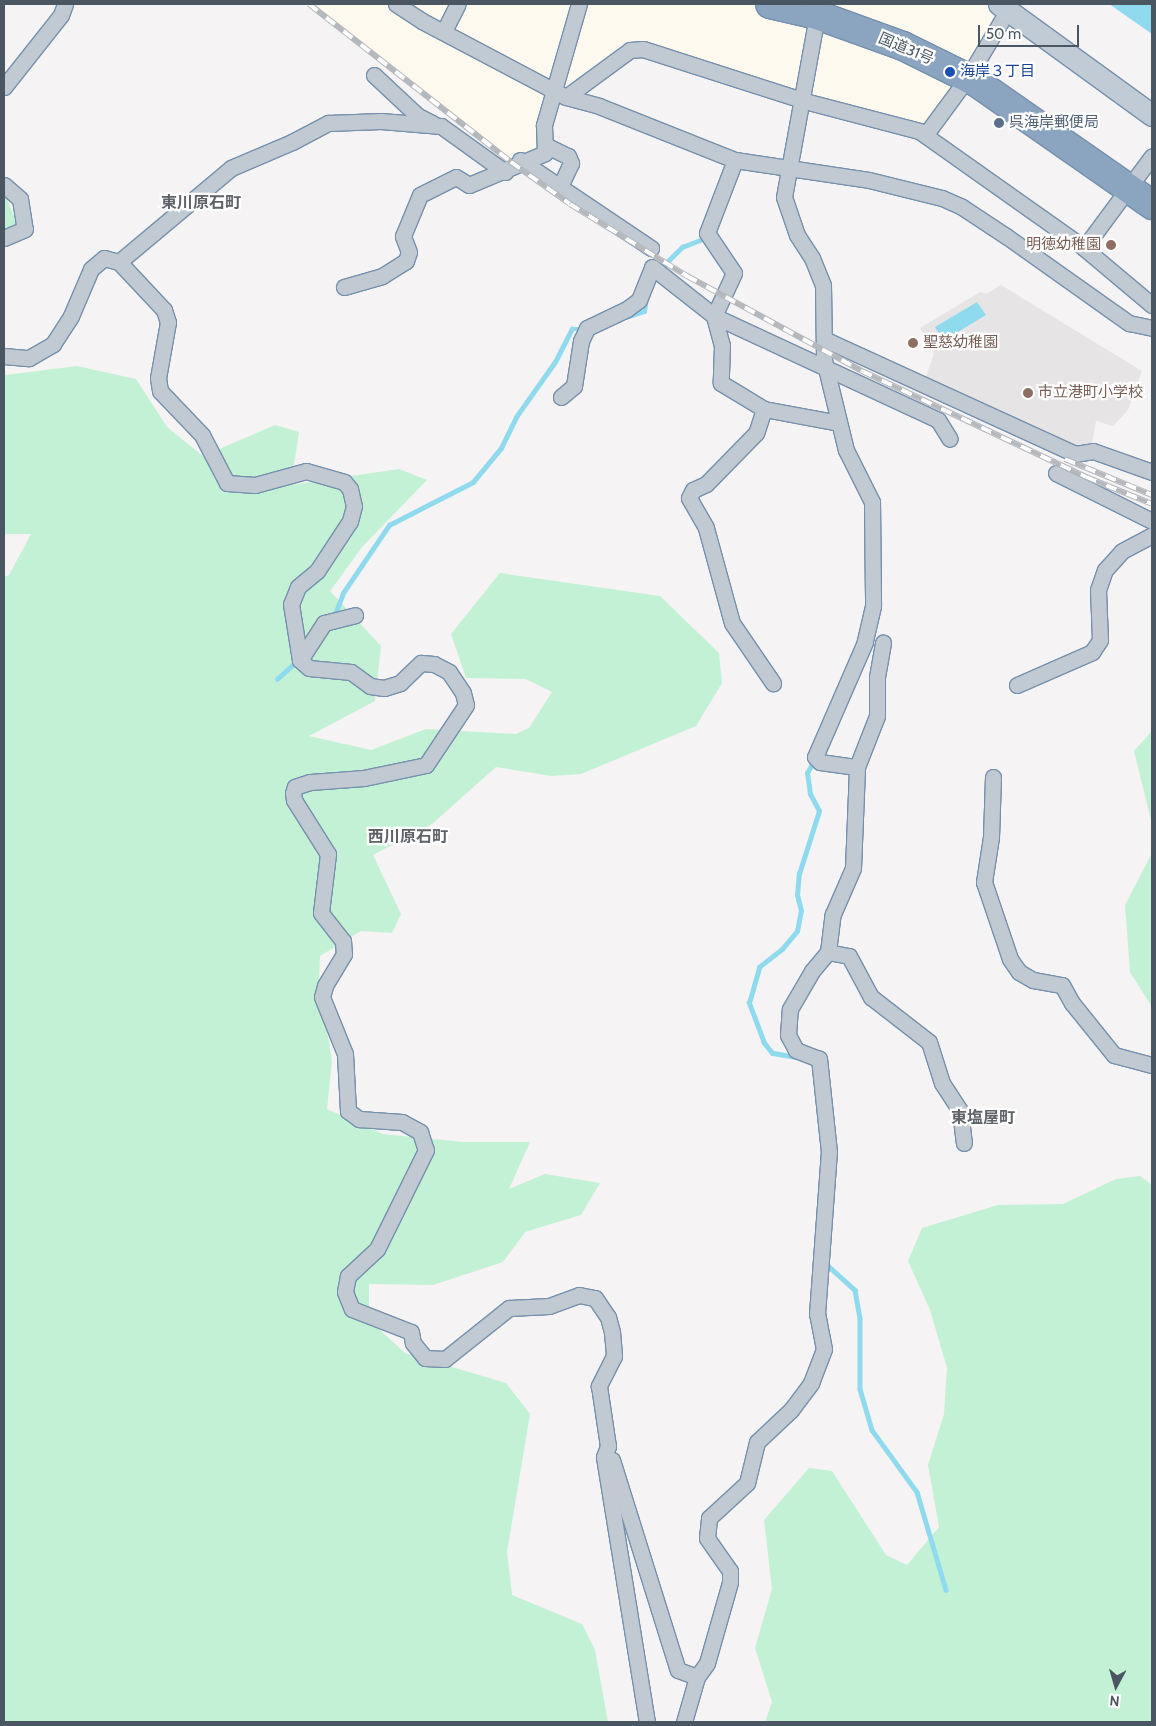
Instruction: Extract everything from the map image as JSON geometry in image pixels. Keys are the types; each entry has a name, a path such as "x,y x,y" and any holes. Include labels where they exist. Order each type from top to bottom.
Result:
{"highway":[{"name":"国道31号","path":"770,4 818,10 903,46 968,78 1152,205"}],"street":[{"path":"4,87 34,44 61,15 65,4"},
{"path":"396,4 560,94 600,106 735,160 904,187 949,201 1006,236 1129,323 1152,328"},
{"path":"444,31 458,4"},
{"path":"344,287 382,276 406,261 409,252 403,236 420,195 456,177 469,185 504,172 520,160 545,153 544,125 560,94 579,4"},
{"path":"926,134 968,78 1004,7 1152,115"},
{"path":"818,10 787,169 784,197 787,209 823,285 824,360 828,370 846,450 872,502 872,606 865,642 839,709 815,757 820,762 857,767"},
{"path":"560,94 635,48 651,50 802,99 926,134 1084,248 1152,305"},
{"path":"374,75 418,116 441,126 504,172"},
{"path":"119,262 231,168 292,142 328,123 381,121 441,126"},
{"path":"545,145 568,156 571,163 560,187"},
{"path":"1084,248 1131,189 1152,156"},
{"path":"520,160 652,248"},
{"path":"735,160 706,233 734,273 714,316 722,345 720,383 764,408 839,423"},
{"path":"4,185 20,199 25,229 4,238"},
{"path":"4,356 29,358 53,344 71,316 91,269 104,258 119,262 164,310 168,322 158,378 160,391 202,435 227,484 255,485 306,471 344,482 350,489 354,506 350,521 317,571 298,587 291,604 300,660 309,668 351,672 370,686 384,688 400,683 421,663 434,664 449,672 466,705 426,765 364,778 310,782 295,787 293,793 294,800 328,854 321,912 343,941 344,954 325,986 322,997 345,1054 348,1111 359,1119 402,1122 420,1132 426,1150 377,1249 348,1276 345,1292 352,1309 411,1332 413,1343 425,1358 445,1358 509,1308 549,1306 579,1295 595,1298 608,1317 612,1332 614,1356 599,1386 608,1446 678,1670 698,1677"},
{"path":"561,397 574,386 581,341 587,328 628,309 639,300 652,267 714,316 938,420 950,439"},
{"path":"824,339 1074,454 1093,451 1152,472"},
{"path":"764,408 756,433 706,484 693,490 689,498 706,528 732,624 773,683"},
{"path":"1056,473 1152,520"},
{"path":"1017,685 1092,652 1100,640 1098,590 1105,570 1122,551 1152,535"},
{"path":"300,660 324,623 356,615"},
{"path":"684,1722 698,1677 707,1663 730,1582 730,1571 706,1538 709,1518 747,1483 757,1442 791,1410 811,1383 824,1349 817,1314 829,1152 819,1059 796,1050 788,1035 790,1009 812,971 828,952 833,914 853,868 857,767 877,716 877,677 883,643"},
{"path":"992,777 992,837 984,882 1010,960 1019,972 1033,980 1062,984 1072,1003 1114,1055 1152,1065"},
{"path":"828,952 850,956 871,997 929,1042 942,1083 960,1111 964,1143"},
{"path":"608,1446 604,1457 647,1722"}],"shaded area":[{"path":"314,4 998,4 1008,11 927,134 639,49 554,104 546,146 512,161"},
{"path":"1001,285 1142,371 1128,410 1113,426 1096,421 1092,444 1072,449 924,382 934,354 920,328 980,292 986,294"}],"green space":[{"path":"4,192 17,224 4,232"},
{"path":"77,366 136,379 167,427 203,456 275,425 299,432 291,485 399,469 427,480 363,546 330,591 381,646 375,701 309,736 371,750 426,729 516,734 529,728 552,692 526,679 466,678 451,634 500,573 660,596 719,653 722,683 696,726 581,774 551,776 496,767 432,824 373,855 401,914 392,933 361,931 320,956 319,981 332,1061 327,1109 383,1134 463,1142 530,1142 509,1189 545,1174 600,1183 581,1215 525,1232 503,1262 433,1285 369,1284 369,1320 405,1353 506,1383 530,1414 507,1552 512,1595 582,1624 595,1650 608,1722 4,1722 4,577 9,575 31,534 4,534 4,371 6,375"},
{"path":"1152,731 1152,824 1134,751"},
{"path":"1152,853 1152,1007 1130,972 1125,905"},
{"path":"1140,1176 1152,1185 1152,1722 765,1722 772,1702 755,1648 772,1589 764,1520 809,1468 832,1471 886,1555 907,1565 939,1527 928,1465 944,1414 947,1368 930,1310 908,1261 922,1228 998,1205 1063,1204 1116,1179"}],"water":[{"path":"1110,4 1152,4 1152,34 1112,6"},
{"path":"977,302 986,315 943,341 935,327"}],"waterway":[{"path":"660,269 682,247 700,240"},
{"path":"626,317 644,311 646,298"},
{"path":"335,614 343,593 389,525 473,482 501,448 516,417 555,362 572,329 583,329"},
{"path":"277,679 298,660"},
{"path":"799,1058 772,1053 764,1043 749,1003 759,967 782,949 797,931 801,911 797,895 799,874 819,811 810,794 807,773 814,761"},
{"path":"824,1262 855,1290 860,1318 860,1389 872,1430 917,1492 946,1590"}],"railway":[{"path":"309,4 511,162 570,204 687,276 862,371 1086,477 1152,504"},
{"path":"1065,459 1152,495"}],"place":[{"name":"海岸３丁目","path":"950,72"},
{"name":"呉海岸郵便局","path":"999,123"},
{"name":"明徳幼稚園","path":"1111,245"},
{"name":"聖慈幼稚園","path":"913,343"},
{"name":"市立港町小学校","path":"1028,393"}],"district":[{"name":"東川原石町","path":"201,203"},
{"name":"西川原石町","path":"408,837"},
{"name":"東塩屋町","path":"983,1118"}]}
